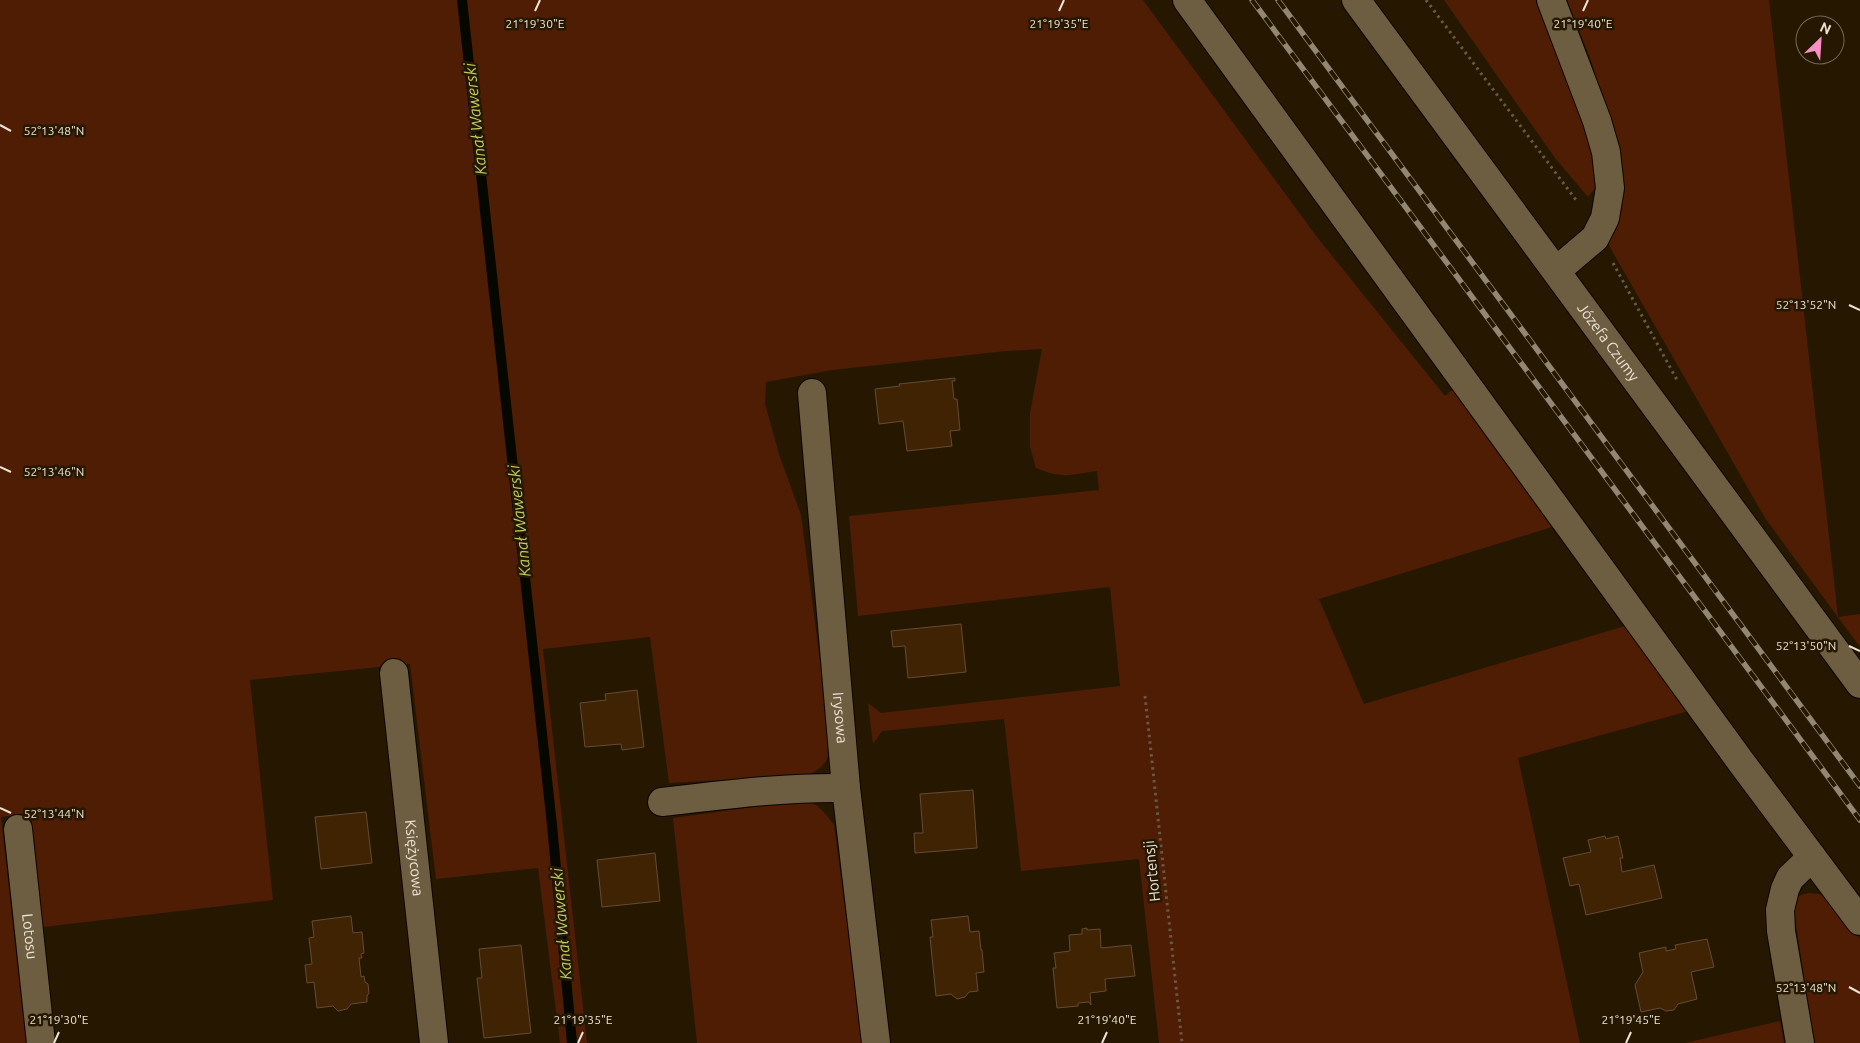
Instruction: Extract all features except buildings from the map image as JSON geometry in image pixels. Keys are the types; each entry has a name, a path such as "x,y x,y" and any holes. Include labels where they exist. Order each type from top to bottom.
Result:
{"street":[{"path":"1187,0 1712,722 1860,920"},
{"name":"Józefa Czumy","path":"1356,0 1860,684"},
{"path":"1551,0 1597,121 1606,152 1610,188 1605,218 1595,238 1556,271"},
{"name":"Irysowa","path":"812,393 846,788 876,1043"},
{"name":"Księżycowa","path":"394,673 434,1043"},
{"path":"662,802 767,790 846,788"},
{"name":"Lotosu","path":"18,829 41,1043"},
{"path":"1800,1043 1781,931 1780,910 1790,878 1812,857"}],"path":[{"name":"Hortensji","path":"1145,696 1182,1043"}],"shaded area":[{"path":"0,0 1143,0 1317,237 1445,396 1458,385 1497,449 1552,527 1319,599 1364,704 1625,626 1689,711 1518,758 1580,1043 1159,1043 1139,859 1021,871 1004,719 882,731 873,744 868,703 881,713 1120,686 1110,587 858,616 849,516 1099,490 1097,471 1060,475 1036,468 1030,447 1030,413 1042,349 1006,351 832,370 766,382 765,404 780,457 801,515 831,746 824,764 809,775 669,783 650,637 543,649 587,1043 560,1043 538,868 436,879 410,664 250,680 273,900 43,927 31,813 1,817 26,1043 0,1043"},
{"path":"1444,0 1538,0 1592,145 1596,187 1588,197 1555,158"},
{"path":"1567,0 1769,0 1838,617 1860,614 1860,647 1765,518 1607,242 1621,212 1619,164 1592,63"},
{"path":"804,800 818,806 834,825 863,1043 697,1043 673,818"},
{"path":"1808,893 1820,894 1835,904 1860,939 1860,1043 1814,1043 1792,898"},
{"path":"1780,1021 1784,1043 1685,1043"}],"waterway":[{"name":"Kanał Wawerski","path":"462,0 552,825 572,1043"}],"railway":[{"path":"1252,0 1860,820"},
{"path":"1278,0 1860,786"}]}
